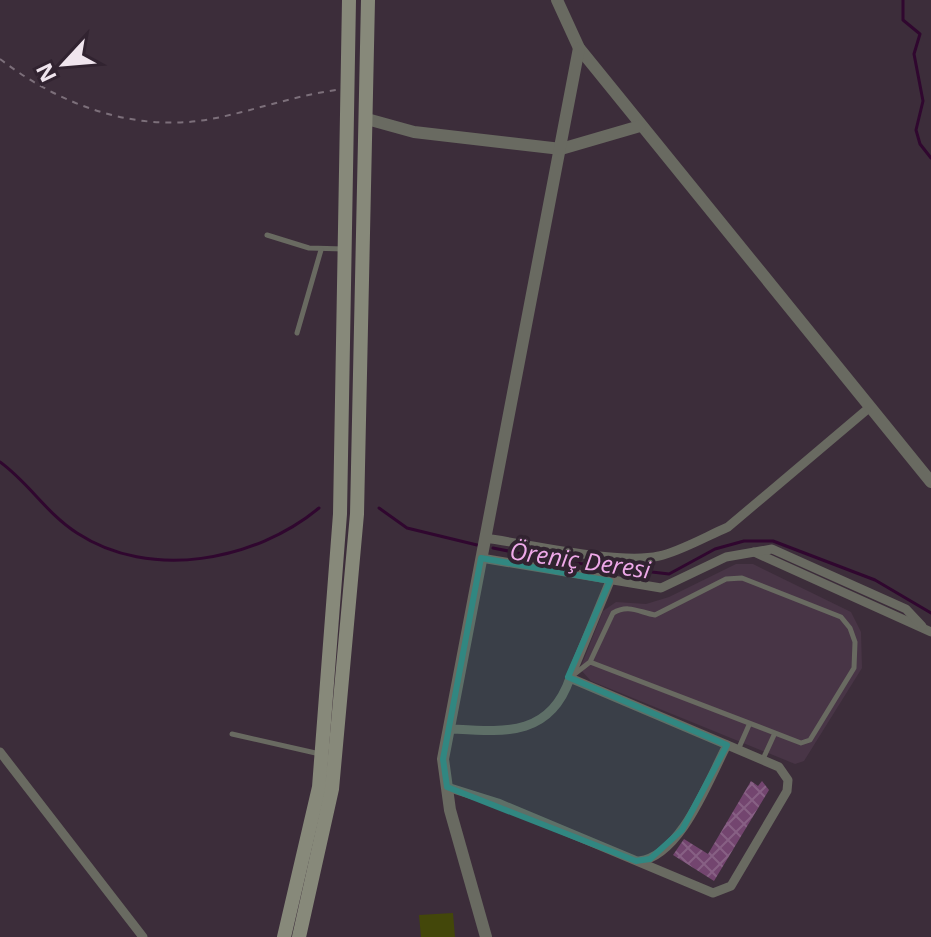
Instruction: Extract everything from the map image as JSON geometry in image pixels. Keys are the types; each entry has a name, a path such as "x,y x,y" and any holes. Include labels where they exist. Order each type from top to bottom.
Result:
{"main road":[{"path":"284,937 319,787 340,514 349,0"},
{"path":"299,937 332,789 357,514 368,0"}],"street":[{"path":"557,0 579,48 931,482"},
{"path":"486,937 447,787 443,759 452,729 481,558 579,48"},
{"path":"367,119 414,132 561,149 640,126"},
{"path":"485,538 634,559 667,554 728,527 870,407"},
{"path":"481,558 661,588 718,560 754,552 926,629"},
{"path":"452,729 487,731 539,722 563,698 610,581"},
{"path":"447,787 498,803 713,893 731,886 787,791 786,772 570,678"},
{"path":"636,861 659,854 682,830 727,745"},
{"path":"0,752 143,937"}],"lane":[{"path":"267,235 321,250 345,249"},
{"path":"297,333 321,250"},
{"path":"570,678 590,662 613,613 630,608 655,615 726,579 742,578 841,617 855,642 854,668 810,740 801,743 590,662"},
{"path":"738,750 749,725"},
{"path":"232,734 321,754"},
{"path":"763,760 774,735"}],"path":[{"path":"0,59 31,83 79,106 166,123 208,119 349,88"}],"highlighted area":[{"path":"481,558 610,581 568,677 727,745 682,830 650,859 636,861 447,787 443,759"}],"shaded area":[{"path":"736,564 753,564 851,612 861,632 862,668 804,761 795,764 591,681 580,669 603,611 616,602 646,604 669,597"}],"green space":[{"path":"453,913 455,937 421,937 419,915"}],"building":[{"path":"751,781 758,786 762,781 769,790 714,881 673,855 684,839 708,854"}],"waterway":[{"path":"903,0 903,20 920,34 914,54 923,101 916,130 920,144 931,158"},
{"name":"Öreniç Deresi","path":"0,462 56,517 77,533 106,548 137,557 169,560 234,552 293,526 319,508"},
{"name":"Öreniç Deresi","path":"379,508 407,528 477,545"},
{"name":"Öreniç Deresi","path":"493,548 558,561 669,574 715,549 744,541 773,541 875,580 931,613"}]}
